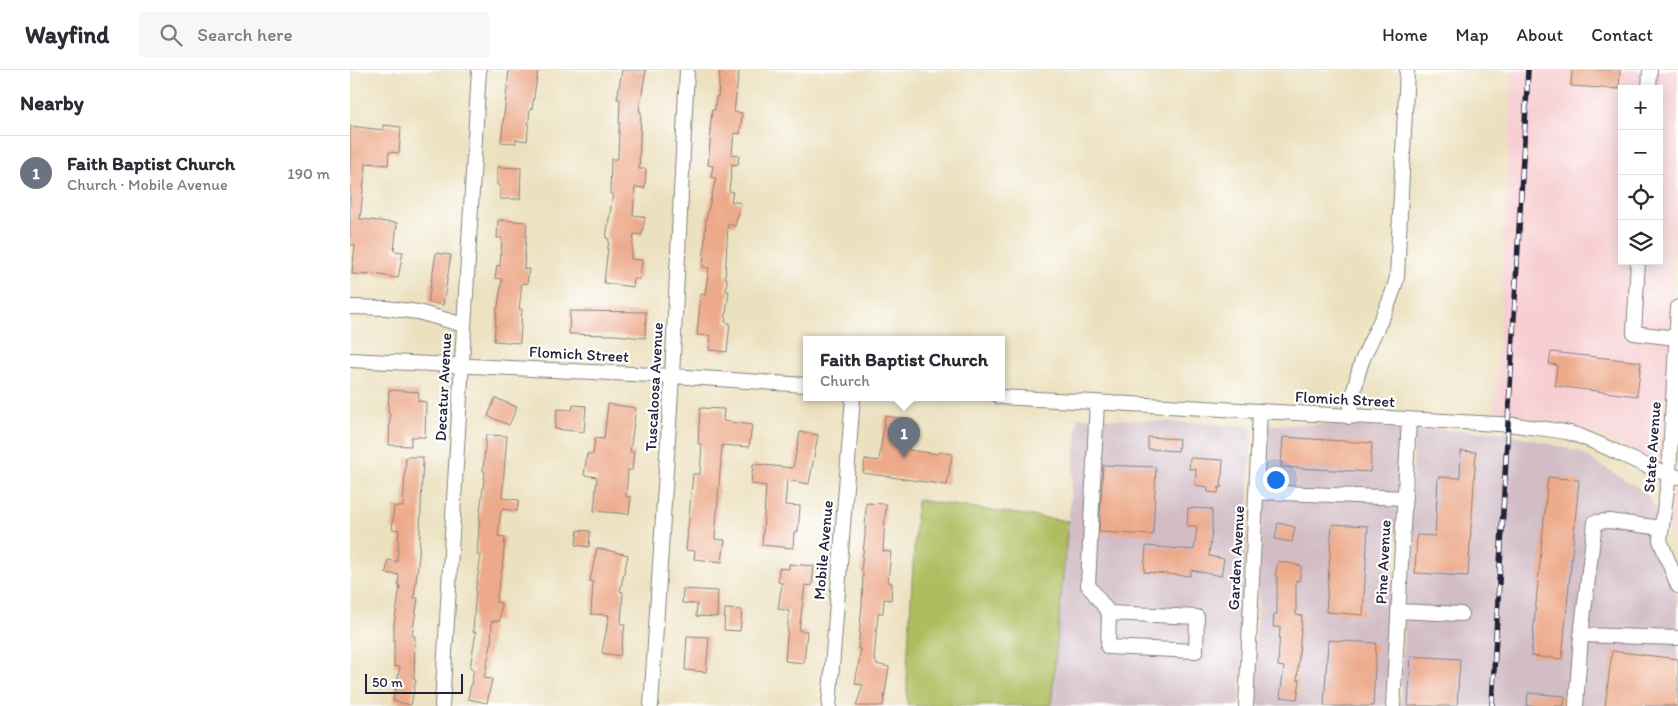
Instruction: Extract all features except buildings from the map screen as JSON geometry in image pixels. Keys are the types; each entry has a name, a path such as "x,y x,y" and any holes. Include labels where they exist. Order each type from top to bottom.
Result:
{"street":[{"name":"Decatur Avenue","path":"442,706 479,70"},
{"name":"Tuscaloosa Avenue","path":"651,706 672,376 687,70"},
{"path":"1349,417 1362,363 1387,308 1396,277 1407,70"},
{"path":"1649,85 1650,70"},
{"path":"1638,265 1634,333 1676,338"},
{"path":"350,307 386,308 418,312 464,325"},
{"name":"State Avenue","path":"1678,307 1673,476 1660,540 1678,586"},
{"name":"Flomich Street","path":"350,360 672,376 803,385"},
{"name":"Flomich Street","path":"1005,397 1508,424 1562,432 1594,442 1633,461 1673,476"},
{"name":"Mobile Avenue","path":"829,706 853,401"},
{"path":"1097,402 1088,585 1109,613 1108,647 1196,651 1197,617 1109,613"},
{"name":"Garden Avenue","path":"1246,706 1260,412"},
{"name":"Pine Avenue","path":"1393,706 1409,420"},
{"path":"1256,492 1405,498"},
{"path":"1576,706 1581,635 1594,522 1610,521 1661,528"},
{"path":"1398,611 1461,614"},
{"path":"1581,635 1678,638"}],"shaded area":[{"path":"1513,70 1678,70 1678,185 1662,464 1573,426 1518,418 1494,417"},
{"path":"1078,417 1252,426 1239,706 1051,706"},
{"path":"1336,424 1402,428 1386,706 1253,706 1266,425"},
{"path":"1415,428 1507,433 1579,452 1645,492 1657,510 1653,544 1678,601 1678,706 1400,706"},
{"path":"1674,484 1678,485 1678,544 1668,528"}],"green space":[{"path":"917,500 1068,521 1051,706 907,706 907,665"}],"railway":[{"path":"1492,706 1528,70"}],"place":[{"name":"Faith Baptist Church","path":"904,458"}]}
